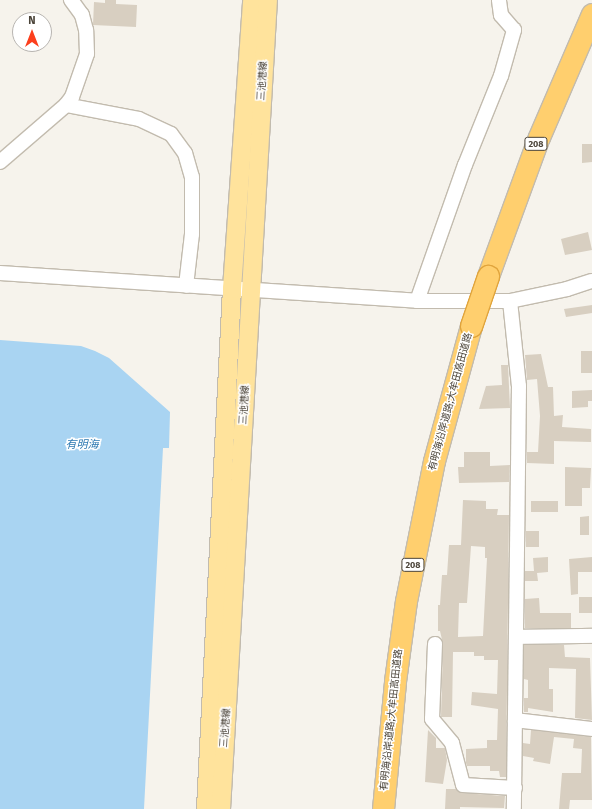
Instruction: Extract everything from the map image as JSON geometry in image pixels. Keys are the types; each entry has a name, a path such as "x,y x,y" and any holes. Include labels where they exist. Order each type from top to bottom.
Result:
{"highway":[{"name":"有明海沿岸道路;大牟田高田道路","path":"383,809 395,681 406,601 434,461 471,326 488,276 539,137 592,14"}],"main road":[{"name":"三池港線","path":"206,809 232,289 252,0"},
{"name":"三池港線","path":"221,809 268,0"}],"street":[{"path":"0,162 66,105 72,97 87,54 86,30 82,15 71,0"},
{"path":"417,301 465,165 501,76 514,30 501,15 499,0"},
{"path":"66,105 139,119 171,134 185,153 192,176 192,234 186,286"},
{"path":"0,273 417,301 510,301 567,289 592,280"},
{"path":"510,301 520,386 514,809"},
{"path":"516,637 592,636"},
{"path":"435,644 432,719 452,743 463,785 515,788"},
{"path":"515,720 592,729"}],"water":[{"name":"有明海","path":"0,340 81,346 95,351 109,358 170,412 169,448 163,448 144,809 0,809"}],"building":[{"path":"105,0 116,0 116,4 137,5 136,27 93,25 94,2 105,3"},
{"path":"582,144 592,144 592,162 582,163"},
{"path":"588,232 592,250 565,255 561,239"},
{"path":"592,305 592,313 566,317 564,309"},
{"path":"581,351 592,351 592,373 581,373"},
{"path":"541,354 548,387 553,387 554,416 563,415 562,427 591,429 591,442 554,441 554,464 527,463 527,452 538,452 540,416 537,379 527,380 525,355"},
{"path":"501,365 508,365 510,408 479,409 486,386 502,385"},
{"path":"592,390 592,401 588,401 588,407 572,408 572,391"},
{"path":"464,452 490,452 490,466 510,465 509,482 459,483 458,467 464,467"},
{"path":"565,467 591,468 590,488 582,488 582,506 565,506"},
{"path":"463,500 486,501 486,509 498,509 497,515 509,515 506,777 500,777 499,771 490,771 490,766 467,766 466,763 466,749 487,748 487,740 497,740 498,709 471,705 472,692 497,694 498,660 484,660 484,656 474,656 474,652 453,652 452,717 441,717 443,644 440,631 438,631 438,605 440,605 442,575 447,575 449,545 461,545","holes":["471,546 485,547 485,558 487,558 483,636 458,637 459,603 467,603"]},
{"path":"531,501 558,501 558,512 531,512"},
{"path":"589,516 589,535 580,535 580,517"},
{"path":"526,531 539,531 539,547 526,547"},
{"path":"548,557 548,572 537,573 538,581 525,581 525,571 534,571 533,558"},
{"path":"592,557 592,572 578,572 578,594 571,595 569,559"},
{"path":"579,597 592,597 592,613 579,613"},
{"path":"539,598 540,613 571,613 571,628 525,628 525,599"},
{"path":"524,645 564,645 565,657 590,658 592,720 575,718 576,669 549,668 549,689 553,689 553,712 528,708 528,712 524,712 524,698 528,698 528,680 524,679"},
{"path":"428,730 436,738 436,748 445,748 447,760 443,784 425,782"},
{"path":"531,730 591,737 592,800 570,800 569,809 559,809 562,773 581,773 582,749 573,748 574,739 554,737 550,764 533,761 534,758 523,756 523,743 530,744"},
{"path":"446,789 456,789 463,793 505,796 504,808 460,807 460,809 445,809"}]}
